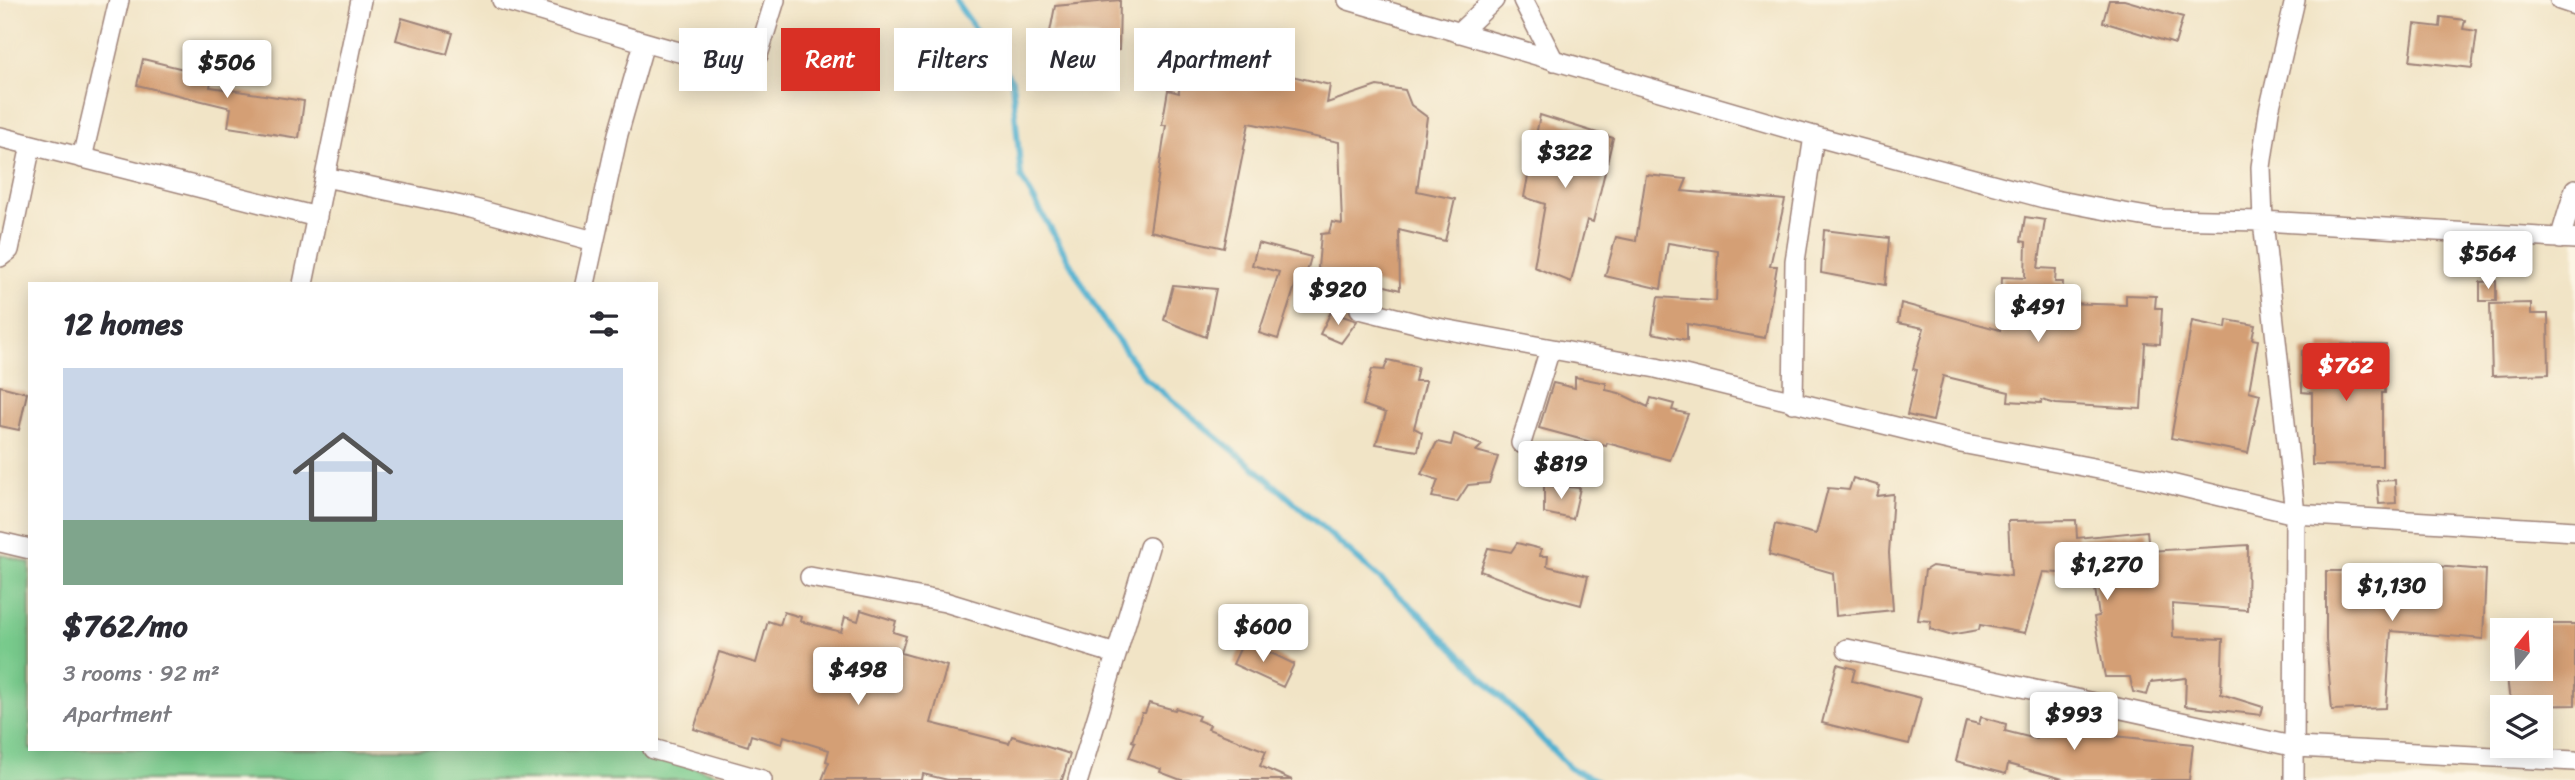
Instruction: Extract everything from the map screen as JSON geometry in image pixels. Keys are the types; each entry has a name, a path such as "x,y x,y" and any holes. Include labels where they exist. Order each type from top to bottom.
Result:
{"street":[{"path":"82,158 119,0"},
{"path":"303,282 361,0"},
{"path":"502,0 643,43 710,60 744,65 752,64 758,55 775,0"},
{"path":"1348,0 1814,136 2044,198 2159,219 2263,221 2567,239 2575,189"},
{"path":"1459,33 1494,0"},
{"path":"1523,0 1555,61"},
{"path":"2294,780 2295,514 2263,221 2261,167 2269,111 2295,0"},
{"path":"2560,0 2575,5"},
{"path":"584,282 618,134 643,43"},
{"path":"1793,402 1795,261 1814,136"},
{"path":"0,137 317,218"},
{"path":"0,257 9,250 13,237 31,145"},
{"path":"325,177 471,208 594,241"},
{"path":"1360,309 1427,326 1656,368 1961,443 2146,478 2295,514 2575,531"},
{"path":"1521,443 1550,348"},
{"path":"0,542 28,549"},
{"path":"1078,780 1149,547"},
{"path":"810,577 945,602 1116,653"},
{"path":"1847,649 2296,747 2575,761"},
{"path":"658,750 761,780"}],"green space":[{"path":"0,554 28,562 28,751 642,751 736,780 0,780"}],"building":[{"path":"1120,0 1119,28 1051,28 1055,6"},
{"path":"2109,0 2124,0 2183,17 2175,44 2103,22"},
{"path":"2441,17 2465,20 2463,29 2477,31 2472,68 2410,61 2415,24 2440,27"},
{"path":"402,18 453,33 447,54 396,40"},
{"path":"143,59 212,76 210,87 304,101 299,138 228,127 231,108 137,85"},
{"path":"1295,77 1330,85 1327,103 1377,86 1405,90 1411,105 1427,117 1417,191 1455,199 1445,241 1399,230 1400,290 1318,268 1321,234 1329,233 1332,222 1342,224 1339,142 1249,123 1224,248 1150,231 1166,125 1162,125 1168,91 1295,91"},
{"path":"1540,115 1613,138 1593,222 1587,220 1571,282 1534,267 1545,204 1524,197"},
{"path":"1646,175 1687,179 1682,191 1785,200 1770,266 1777,266 1765,338 1687,324 1687,340 1652,333 1658,297 1716,301 1718,251 1668,243 1661,289 1605,276 1616,237 1636,241"},
{"path":"2025,217 2045,220 2038,268 2056,269 2055,282 2063,282 2062,303 2126,305 2126,295 2156,296 2155,308 2162,308 2160,344 2145,343 2141,409 2056,404 2042,400 2041,403 2008,401 2009,392 1943,376 1933,421 1907,415 1917,370 1913,369 1924,328 1898,323 1901,303 2000,330 2002,277 2025,278 2026,242 2021,241"},
{"path":"1824,230 1889,238 1885,285 1821,273"},
{"path":"1258,243 1311,257 1305,279 1298,277 1278,339 1259,333 1279,272 1252,265"},
{"path":"2496,281 2496,301 2480,301 2480,282"},
{"path":"1173,285 1216,289 1206,337 1164,320"},
{"path":"2531,303 2531,314 2548,314 2549,374 2492,376 2490,304"},
{"path":"1331,312 1357,321 1341,343 1320,334"},
{"path":"2227,320 2255,325 2252,339 2258,340 2249,391 2260,394 2248,453 2171,438 2192,321 2226,328"},
{"path":"2320,344 2386,345 2385,393 2382,393 2382,466 2312,465 2312,393 2302,392 2302,351 2320,351"},
{"path":"1388,360 1418,367 1415,381 1426,381 1414,428 1422,432 1418,451 1376,444 1386,413 1363,405 1372,369 1384,370"},
{"path":"1575,377 1606,383 1606,390 1648,407 1651,398 1674,404 1672,410 1688,414 1670,460 1539,428 1553,383 1575,388"},
{"path":"0,386 27,393 19,430 0,426"},
{"path":"1454,434 1482,445 1476,451 1498,457 1489,483 1468,485 1457,502 1432,497 1438,480 1421,474 1437,442 1451,445"},
{"path":"1853,478 1880,486 1877,496 1893,494 1889,553 1893,610 1836,616 1833,573 1769,555 1775,524 1816,534 1828,488 1849,490"},
{"path":"2395,480 2396,503 2379,504 2377,481"},
{"path":"1544,485 1580,488 1573,519 1544,513"},
{"path":"2076,520 2077,538 2147,531 2149,551 2248,545 2247,610 2172,604 2173,637 2223,639 2221,694 2263,707 2261,715 2185,706 2186,678 2151,682 2147,695 2133,692 2130,677 2105,677 2094,617 2099,616 2093,575 2043,572 2025,633 1980,625 1979,630 1949,635 1930,629 1931,621 1918,620 1925,570 1932,566 2011,576 2008,521"},
{"path":"1517,543 1541,549 1540,556 1548,556 1547,566 1588,576 1581,605 1544,595 1480,571 1488,548 1511,552"},
{"path":"2421,565 2486,570 2483,639 2391,631 2386,708 2332,710 2326,640 2326,571 2392,571 2392,591"},
{"path":"861,610 896,621 893,632 906,636 901,653 947,666 931,723 1009,743 1012,736 1070,754 1062,780 948,780 923,774 922,780 822,780 829,762 826,761 829,750 784,736 782,744 751,735 748,746 694,729 719,652 756,663 768,621 780,625 784,612 801,617 800,621 841,632 845,617 858,621"},
{"path":"2553,624 2575,624 2575,705 2553,705 2553,695 2509,694 2508,681 2553,681"},
{"path":"1244,640 1294,664 1283,687 1233,664"},
{"path":"1837,664 1855,669 1852,681 1921,698 1909,744 1822,723"},
{"path":"1149,703 1199,716 1197,720 1210,725 1208,729 1266,751 1260,766 1292,780 1181,780 1160,772 1161,769 1129,758 1142,713 1145,713"},
{"path":"2043,713 2099,727 2100,723 2117,728 2115,736 2193,744 2189,780 2067,780 2008,764 2006,774 1956,761 1966,721 1979,724 1981,717 2006,724 2005,731 2036,739"}],"waterway":[{"path":"955,0 1012,81 1021,177 1101,317 1145,378 1263,475 1421,615 1571,769 1596,780"}]}
